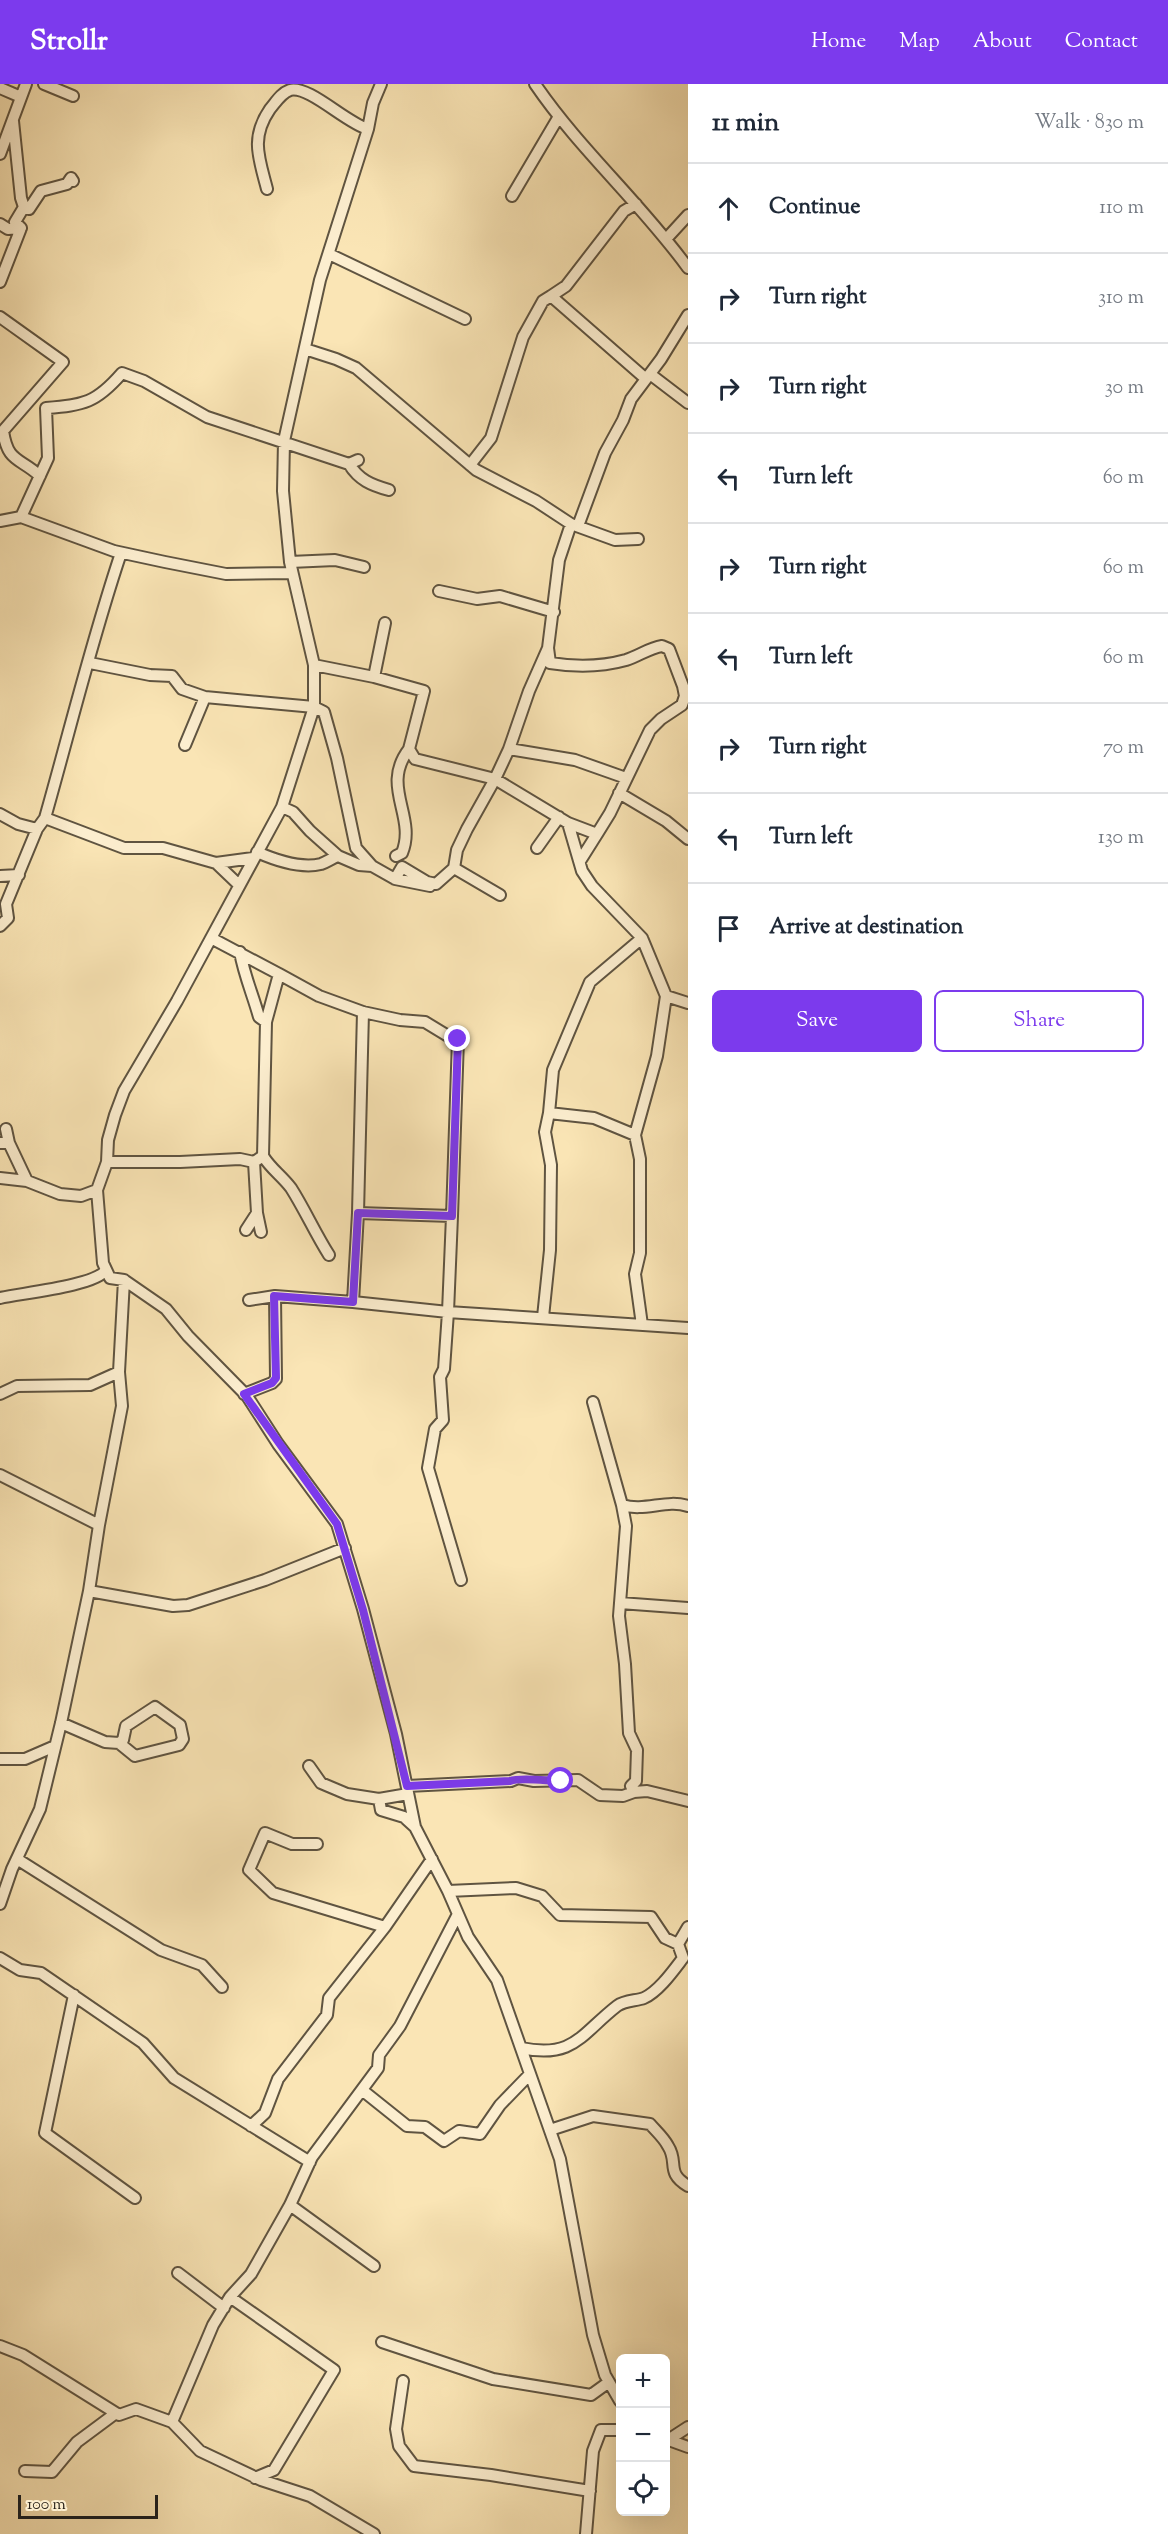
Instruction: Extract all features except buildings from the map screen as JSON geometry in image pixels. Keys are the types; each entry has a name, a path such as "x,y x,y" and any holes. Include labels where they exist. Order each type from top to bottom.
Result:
{"street":[{"path":"0,154 26,84"},
{"path":"44,84 73,96"},
{"path":"381,84 372,103 368,129 320,280 285,441 283,491 291,568 314,665 314,707 282,807 177,1001 124,1091 108,1140 107,1162 97,1190 103,1263 110,1278 124,1280 166,1309 188,1336 244,1394 337,1524 396,1734 415,1827 448,1891 468,1937 497,1980 561,2159 593,2335 609,2382 616,2393"},
{"path":"535,84 558,118 667,238 688,268"},
{"path":"0,88 21,97"},
{"path":"267,189 257,153 257,138 262,121 281,95 291,90 300,90 322,101 356,126 368,129"},
{"path":"512,196 558,118"},
{"path":"13,121 24,208 15,222 21,228"},
{"path":"24,208 29,209 41,191 67,184 72,178 74,181"},
{"path":"470,465 491,438 523,337 543,301 566,286 624,211 636,204"},
{"path":"667,238 688,215"},
{"path":"0,224 8,229 21,228"},
{"path":"0,282 21,228"},
{"path":"329,254 465,319"},
{"path":"551,296 648,376 688,404"},
{"path":"90,663 172,676 182,689 205,697 314,707 324,712 331,732 356,848 372,866 395,879 402,867 427,882 436,884 453,868 457,850 509,749 529,691 548,648 559,560 605,453 623,420 631,399 688,315"},
{"path":"0,317 63,362 3,431 11,457 40,476"},
{"path":"305,349 356,368 470,465 495,482 536,501 574,525 615,540 638,539"},
{"path":"21,517 48,458 46,408 82,405 108,389 122,373 144,381 207,417 353,462 356,475 371,485 389,490"},
{"path":"0,521 21,517 122,553 226,574 291,568 335,560 364,567"},
{"path":"0,926 8,918 6,904 37,828 45,818 90,663 101,612 122,553"},
{"path":"440,591 477,599 500,596 554,612"},
{"path":"374,677 385,623"},
{"path":"548,648 550,663 571,667 627,660 662,646 669,649 685,696 685,708 666,715 650,730 619,793 580,861"},
{"path":"314,665 374,677 424,692 409,749 402,760 397,790 407,836 402,853 396,856"},
{"path":"185,745 205,697"},
{"path":"409,749 415,759 495,779 563,820 597,834"},
{"path":"509,749 536,752 551,758 575,760 627,778"},
{"path":"619,793 666,821 688,839"},
{"path":"282,807 293,812 338,856 359,865 372,866"},
{"path":"0,814 18,824 37,828"},
{"path":"45,818 124,848 164,848 216,863 239,885"},
{"path":"537,848 563,820"},
{"path":"563,820 580,861 582,872 592,886 642,938 666,996 657,1056 635,1134 640,1159 640,1252 635,1274 642,1325"},
{"path":"216,863 255,855 306,865 318,865 338,856"},
{"path":"453,868 500,894"},
{"path":"0,876 19,875"},
{"path":"211,938 319,996 363,1012 400,1020 425,1022 448,1036 458,1039 448,1312 444,1369 440,1377 443,1420 435,1430 428,1468 461,1580"},
{"path":"543,1317 550,1250 551,1165 545,1132 553,1070 590,982 642,938"},
{"path":"240,952 244,973 260,1017 266,1022"},
{"path":"261,1232 257,1213 266,1022 279,974"},
{"path":"666,996 688,1003"},
{"path":"353,1302 358,1213 363,1012"},
{"path":"549,1113 594,1118 635,1134"},
{"path":"6,1129 5,1143 27,1181"},
{"path":"107,1162 259,1159 280,1173 299,1201 329,1255"},
{"path":"0,1178 27,1181 60,1194 81,1196 97,1190"},
{"path":"246,1230 257,1213"},
{"path":"358,1213 452,1216"},
{"path":"0,1298 30,1288 79,1284 101,1276 106,1270"},
{"path":"0,1904 4,1879 17,1859 40,1809 89,1591 122,1406 119,1372 124,1280"},
{"path":"249,1300 274,1296 448,1312 688,1328"},
{"path":"244,1394 272,1383 276,1378 274,1296"},
{"path":"0,1394 17,1386 90,1385 119,1372"},
{"path":"593,1402 626,1526 619,1616 625,1664 629,1732 637,1750 636,1781 631,1786 633,1792"},
{"path":"0,1475 99,1525"},
{"path":"622,1505 635,1509 676,1503 688,1506"},
{"path":"89,1591 173,1606 188,1605 265,1580 345,1548"},
{"path":"620,1604 688,1608"},
{"path":"61,1723 105,1742 119,1743 135,1756 179,1745 183,1739 180,1725 155,1707 126,1726 123,1740 119,1743"},
{"path":"0,1759 25,1759 55,1746"},
{"path":"309,1766 321,1783 347,1794 379,1799 408,1790 510,1781 518,1778 534,1781 578,1780 600,1795 623,1796 633,1792 647,1791 688,1801"},
{"path":"379,1799 381,1810 404,1817 415,1827"},
{"path":"317,1844 292,1844 265,1833 249,1870 273,1893 385,1927"},
{"path":"17,1859 162,1950 202,1965 222,1987"},
{"path":"250,2126 265,2113 278,2079 327,2015 328,1998 385,1927 432,1859"},
{"path":"448,1891 516,1888 542,1896 560,1915 651,1917 665,1938 678,1944 683,1958 672,1974 645,1997 619,2004 587,2035 569,2046 543,2052 521,2048"},
{"path":"172,2422 206,2340 230,2297 252,2274 290,2205 310,2162 378,2068 379,2055 400,2026 458,1914"},
{"path":"678,1944 688,1927"},
{"path":"0,1958 20,1970 41,1973 143,2043 174,2078 310,2162"},
{"path":"74,1995 45,2133 135,2198"},
{"path":"362,2090 407,2126 425,2127 444,2141 459,2131 480,2134 500,2105 530,2074"},
{"path":"550,2130 593,2116 650,2124 670,2147 672,2170 677,2179 688,2186"},
{"path":"290,2205 374,2266"},
{"path":"178,2274 224,2308"},
{"path":"230,2297 334,2370 274,2470 255,2478"},
{"path":"382,2342 493,2379 591,2395 609,2382"},
{"path":"0,2346 24,2355 119,2415 135,2409 172,2422 200,2451 255,2478 310,2496 374,2534"},
{"path":"403,2381 396,2429 399,2445 414,2466 491,2475 590,2491"},
{"path":"25,2470 52,2472 77,2442 116,2413"},
{"path":"670,2438 688,2427"},
{"path":"586,2534 594,2451 601,2430 616,2430"},
{"path":"670,2441 688,2447"}],"route":[{"path":"458,1039 452,1216 358,1213 353,1302 274,1296 276,1378 272,1383 244,1394 299,1474 337,1524 363,1610 396,1734 407,1786 510,1781 518,1778 534,1781 561,1781"}]}
